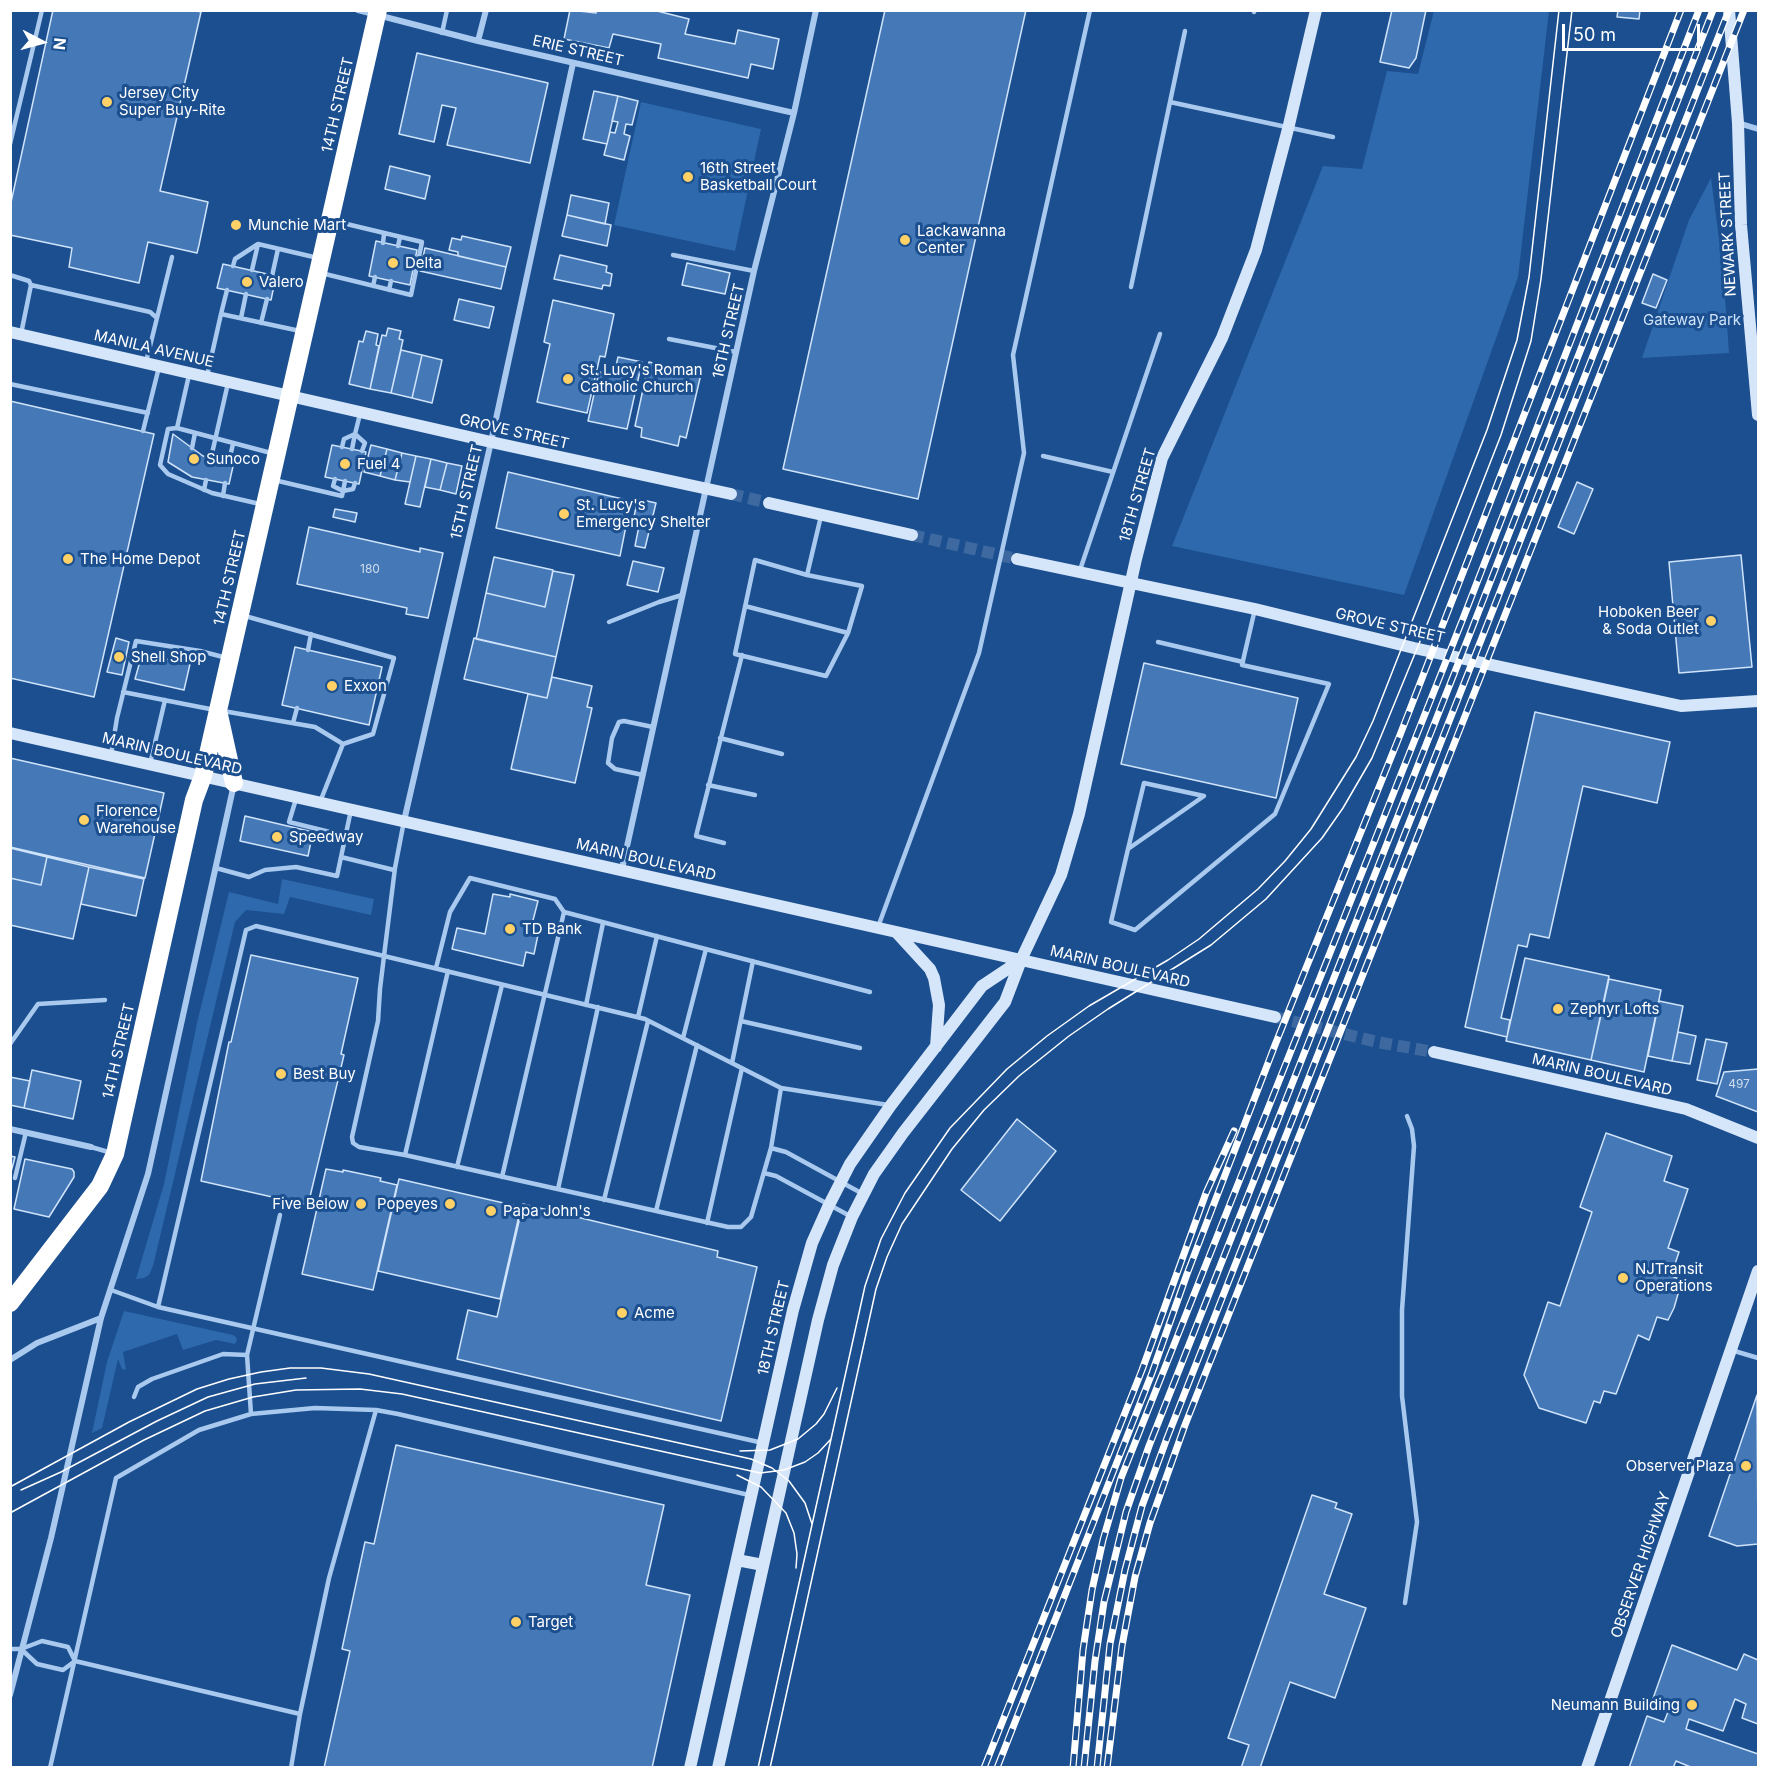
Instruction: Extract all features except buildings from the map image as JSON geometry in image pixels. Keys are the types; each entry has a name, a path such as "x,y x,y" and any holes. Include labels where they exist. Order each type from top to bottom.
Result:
{"highway":[{"name":"14TH STREET","path":"10,1303 100,1186 115,1154 194,800 203,776 377,13"},
{"path":"218,710 234,783"}],"street":[{"name":"ERIE STREET","path":"358,10 377,13 442,33 794,113"},
{"path":"478,41 486,10"},
{"name":"16TH STREET","path":"622,869 754,271 794,113 816,10"},
{"name":"18TH STREET","path":"718,1767 818,1320 833,1265 863,1194 903,1133 1005,1002 1021,960 1053,894 1068,856 1162,458 1222,338 1256,250 1316,10"},
{"name":"NEWARK STREET","path":"1729,10 1738,123 1741,225 1756,373 1758,416"},
{"name":"15TH STREET","path":"404,821 491,442 573,63"},
{"path":"1738,123 1758,129"},
{"name":"MANILA AVENUE","path":"16,333 290,395"},
{"name":"GROVE STREET","path":"290,395 731,495"},
{"path":"769,503 912,535"},
{"name":"GROVE STREET","path":"1017,559 1255,609 1414,648 1681,706 1758,701"},
{"name":"MARIN BOULEVARD","path":"10,733 1275,1017"},
{"path":"10,1695 51,1538 101,1318 148,1174 234,783"},
{"path":"897,933 930,969 934,978 939,1005 935,1048"},
{"name":"18TH STREET","path":"690,1767 799,1285 812,1243 828,1204 841,1181 891,1105 982,986 1021,960"},
{"name":"MARIN BOULEVARD","path":"1434,1052 1686,1109 1758,1138"},
{"path":"10,1129 91,1148"},
{"name":"OBSERVER HIGHWAY","path":"1587,1767 1758,1271"},
{"path":"10,1360 37,1343 101,1318"},
{"path":"737,1560 763,1564"}],"lane":[{"path":"11,141 42,10"},
{"path":"442,33 447,10"},
{"path":"877,929 979,653 1024,453 1013,355 1090,10"},
{"path":"1131,287 1185,31"},
{"path":"1170,102 1333,137"},
{"path":"233,266 235,259 258,244 279,249 373,286 411,296 422,242 330,220"},
{"path":"383,243 384,234"},
{"path":"398,246 400,237"},
{"path":"252,270 258,244"},
{"path":"272,276 279,249"},
{"path":"673,255 754,271"},
{"path":"146,362 172,257"},
{"path":"10,275 29,281 31,285 150,312 157,318"},
{"path":"373,286 375,277"},
{"path":"389,290 391,281"},
{"path":"16,333 31,285"},
{"path":"207,376 227,290"},
{"path":"241,318 246,294"},
{"path":"261,323 267,299"},
{"path":"221,314 305,332"},
{"path":"1079,572 1160,334"},
{"path":"669,339 736,352"},
{"path":"143,431 160,365"},
{"path":"177,428 190,372"},
{"path":"211,458 229,381"},
{"path":"10,384 148,413"},
{"path":"352,449 360,412"},
{"path":"265,505 204,490 168,474 160,465 168,429 177,428 277,454"},
{"path":"192,448 195,433"},
{"path":"342,447 344,439 355,434"},
{"path":"355,434 364,443 363,451"},
{"path":"229,461 233,444"},
{"path":"1043,456 1113,472"},
{"path":"184,481 186,473"},
{"path":"334,479 333,486 343,490 353,489 355,483"},
{"path":"204,490 206,480"},
{"path":"271,480 342,496 345,481"},
{"path":"223,496 225,483"},
{"path":"807,575 822,515"},
{"path":"755,560 807,575 862,586 848,633 826,676 735,654 755,560"},
{"path":"609,622 682,595"},
{"path":"745,606 848,633"},
{"path":"1128,849 1204,796 1144,783 1128,849 1111,922 1135,930 1275,814 1329,684 1242,665 1255,609"},
{"path":"240,615 394,658 373,734 344,744 320,802"},
{"path":"308,650 311,634"},
{"path":"111,755 136,641 230,659"},
{"path":"1158,642 1243,662"},
{"path":"724,843 696,836 742,655"},
{"path":"123,692 315,727 344,744"},
{"path":"150,764 165,700"},
{"path":"292,723 297,708"},
{"path":"643,775 615,769 608,763 612,738 619,722 624,721 653,728"},
{"path":"720,738 782,754"},
{"path":"708,785 755,795"},
{"path":"297,797 289,822 346,836"},
{"path":"216,868 249,877 265,870 296,867 337,876 351,809"},
{"path":"404,821 394,870 378,1022 352,1137 353,1143 359,1147 405,1155 735,1228 747,1222 754,1210 771,1148 781,1088"},
{"path":"341,857 394,870"},
{"path":"436,968 450,912 470,878 555,899 564,912 870,992"},
{"path":"502,1177 564,912"},
{"path":"586,1005 603,923"},
{"path":"158,1306 246,930 256,926 638,1017 781,1088 891,1105"},
{"path":"638,1017 657,936"},
{"path":"683,1038 706,949"},
{"path":"732,1063 753,961"},
{"path":"405,1155 448,971"},
{"path":"457,1167 502,985"},
{"path":"10,1044 38,1004 105,1000"},
{"path":"558,1189 598,1008"},
{"path":"604,1200 648,1021"},
{"path":"741,1021 860,1048"},
{"path":"656,1211 697,1045"},
{"path":"706,1223 742,1068"},
{"path":"1405,1603 1417,1522 1402,1396 1402,1310 1414,1146 1407,1116"},
{"path":"15,1178 26,1132"},
{"path":"91,1148 115,1154"},
{"path":"771,1148 786,1152 863,1194"},
{"path":"764,1173 776,1176 852,1217"},
{"path":"251,1414 246,1355 280,1215"},
{"path":"111,1290 158,1306 763,1443"},
{"path":"1731,1350 1758,1358"},
{"path":"134,1397 138,1386 160,1375 223,1354 246,1355"},
{"path":"50,1767 116,1478 199,1430 251,1414 315,1408 376,1410 751,1495"},
{"path":"291,1767 329,1578 376,1410"},
{"path":"10,1649 21,1649 42,1641 68,1647 75,1661"},
{"path":"21,1649 37,1664 54,1668 63,1670 75,1661"},
{"path":"75,1661 300,1714"}],"green space":[{"path":"1434,11 1549,11 1518,277 1404,595 1172,546 1323,166 1362,169 1387,71 1418,74"},
{"name":"16th Street Basketball Court","path":"641,102 761,129 735,251 614,225"},
{"name":"Gateway Park","path":"1711,178 1723,269 1729,353 1642,358 1689,220"},
{"path":"282,879 374,899 371,915 290,897 284,914 246,910 235,922 153,1266 149,1275 136,1279 164,1184 197,1023 229,892 278,904"},
{"path":"124,1311 233,1335 237,1340 235,1344 216,1340 183,1350 177,1334 123,1352 126,1370 122,1369 118,1359 102,1428 92,1433 107,1362"}],"tunnel":[{"path":"731,494 769,503"},
{"path":"912,535 1017,559"},
{"path":"1275,1017 1377,1042 1434,1052"}],"tram line":[{"path":"758,1768 865,1286 881,1239 905,1193 950,1128 1007,1069 1089,1006 1168,960 1199,939 1258,889 1311,829 1356,757 1373,721 1487,430 1517,340 1529,277 1559,10"},
{"path":"770,1768 876,1289 902,1224 952,1149 984,1110 1019,1076 1069,1036 1108,1009 1211,945 1266,899 1322,838 1343,808 1372,758 1501,435 1531,341 1541,279 1572,10"},
{"path":"10,1487 129,1422 197,1389 261,1372 290,1368 321,1368 369,1374 751,1459 772,1468 789,1481 805,1503 812,1524"},
{"path":"21,1490 208,1397 255,1384 306,1378"},
{"path":"740,1451 770,1450 798,1439 824,1414 837,1388"},
{"path":"10,1513 144,1440 205,1411 253,1397 296,1390 360,1389 402,1394 760,1473 784,1470 805,1462 818,1453 831,1439"},
{"path":"737,1475 761,1487 786,1513 794,1533 796,1568"}],"railway":[{"path":"997,1768 1152,1373 1187,1274 1275,1045 1400,735 1681,10"},
{"path":"1073,1768 1083,1650 1092,1590 1103,1540 1121,1478 1464,616 1699,10"},
{"path":"1084,1768 1095,1661 1104,1602 1126,1512 1149,1446 1473,626 1713,10"},
{"path":"1097,1768 1110,1644 1125,1570 1142,1506 1729,10"},
{"path":"1107,1768 1122,1646 1135,1577 1150,1523 1185,1425 1744,10"},
{"path":"984,1768 1142,1370 1206,1193 1234,1131"}],"place":[{"name":"Jersey City Super Buy-Rite","path":"107,102"},
{"name":"16th Street Basketball Court","path":"688,177"},
{"name":"Munchie Mart","path":"236,225"},
{"name":"Lackawanna Center","path":"905,240"},
{"name":"Delta","path":"393,263"},
{"name":"Valero","path":"247,282"},
{"name":"St. Lucy's Roman Catholic Church","path":"568,379"},
{"name":"Sunoco","path":"194,459"},
{"name":"Fuel 4","path":"345,464"},
{"name":"St. Lucy's Emergency Shelter","path":"564,514"},
{"name":"The Home Depot","path":"68,559"},
{"name":"Hoboken Beer & Soda Outlet","path":"1711,621"},
{"name":"Shell Shop","path":"119,657"},
{"name":"Exxon","path":"332,686"},
{"name":"Florence Warehouse","path":"84,820"},
{"name":"Speedway","path":"277,837"},
{"name":"TD Bank","path":"510,929"},
{"name":"Zephyr Lofts","path":"1558,1009"},
{"name":"Best Buy","path":"281,1074"},
{"name":"Five Below","path":"361,1204"},
{"name":"Popeyes","path":"450,1204"},
{"name":"Papa John's","path":"491,1211"},
{"name":"NJTransit Operations","path":"1623,1278"},
{"name":"Acme","path":"622,1313"},
{"name":"Observer Plaza","path":"1746,1466"},
{"name":"Target","path":"516,1622"},
{"name":"Neumann Building","path":"1692,1705"}]}
